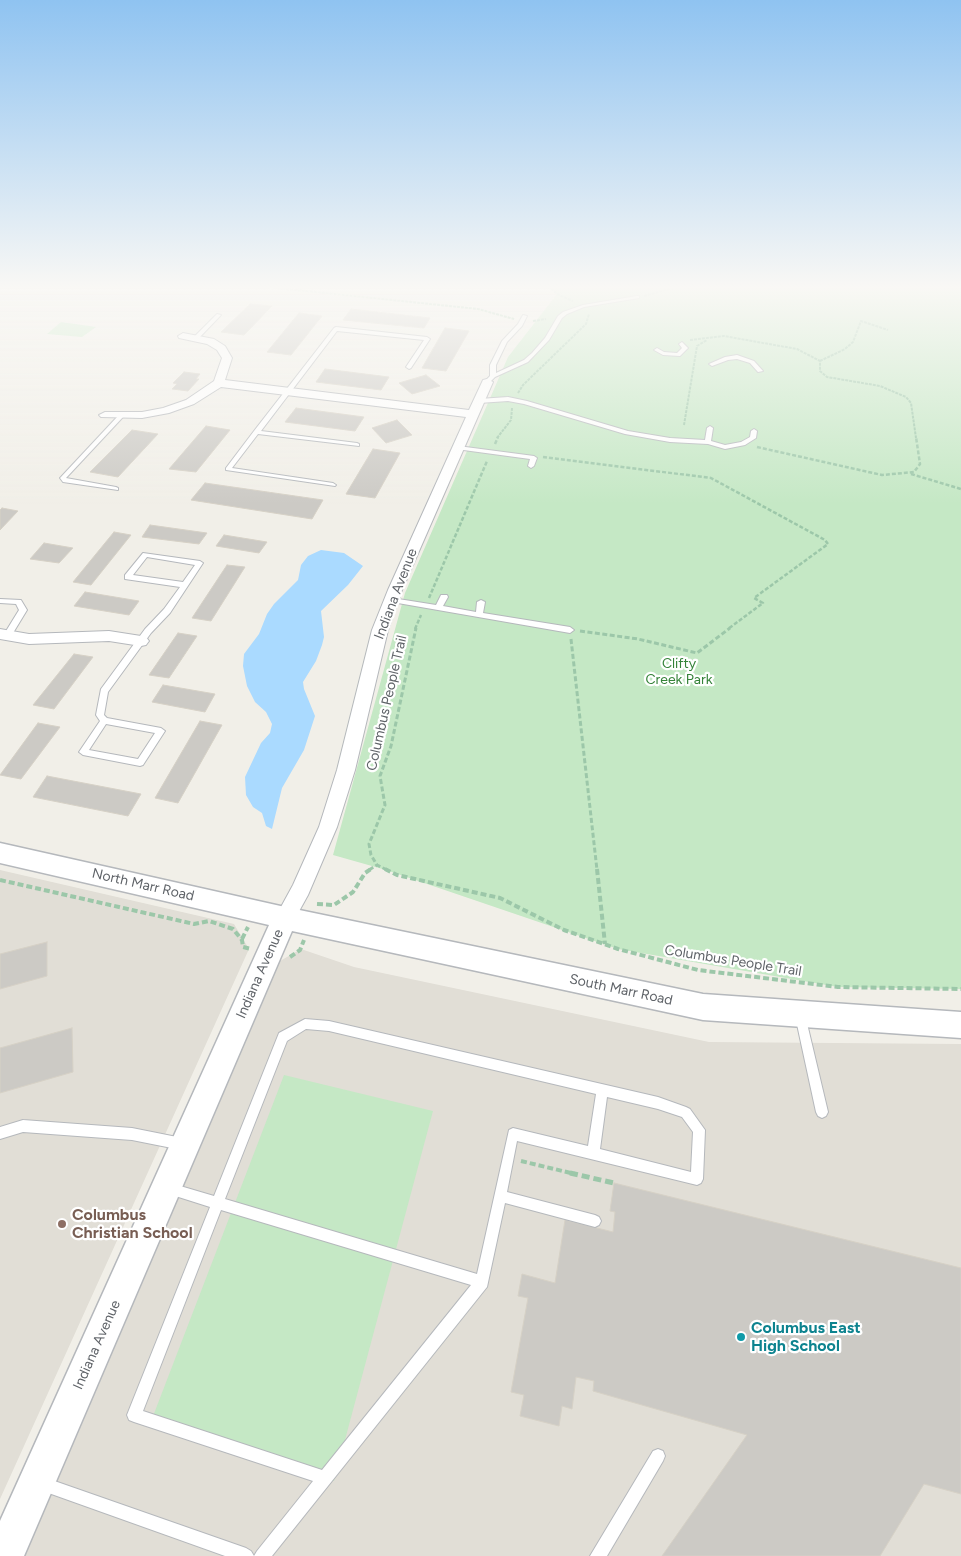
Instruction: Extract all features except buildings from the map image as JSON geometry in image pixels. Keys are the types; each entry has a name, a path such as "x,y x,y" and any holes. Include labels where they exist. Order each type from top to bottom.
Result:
{"street":[{"path":"105,415 120,417 142,415 178,407 205,394 219,383 227,359"},
{"name":"Indiana Avenue","path":"4,1556 269,955 303,915 301,889 328,828 346,770 380,630 458,448 490,379"},
{"path":"219,383 288,392 476,408"},
{"path":"2,638 108,636 141,641"},
{"name":"North Marr Road","path":"0,853 303,915"},
{"name":"South Marr Road","path":"303,915 703,1008 961,1024"}],"lane":[{"path":"313,359 228,469 333,485"},
{"path":"409,368 415,359"},
{"path":"490,379 497,359"},
{"path":"490,379 528,359"},
{"path":"712,364 725,359"},
{"path":"744,359 752,362 760,371"},
{"path":"476,408 514,400 627,433 670,440 708,442 725,448 743,444 753,438 754,432"},
{"path":"116,489 65,481 63,478 120,417"},
{"path":"708,442 710,428"},
{"path":"256,432 357,445"},
{"path":"458,448 534,458 531,466"},
{"path":"499,462 502,454"},
{"path":"104,721 83,752 140,763 161,731 104,721 100,716 104,691 141,641 167,611 185,585 200,563 145,555 128,577 185,585"},
{"path":"439,607 444,596"},
{"path":"392,600 570,630"},
{"path":"0,601 18,602 23,610 2,638"},
{"path":"479,615 481,602"},
{"path":"800,1015 822,1112"},
{"path":"262,1556 325,1478 482,1282 513,1134 697,1179 699,1130 686,1113 658,1103 329,1026 305,1024 283,1037 134,1415 325,1478"},
{"path":"593,1154 602,1090"},
{"path":"0,1133 23,1126 132,1134 185,1145"},
{"path":"166,1188 482,1282"},
{"path":"500,1196 595,1221"},
{"path":"598,1556 658,1456"},
{"path":"36,1482 246,1556"}],"path":[{"name":"Columbus People Trail","path":"551,359 523,386 514,400 511,420 499,435 491,452 412,638 391,746 380,776 385,805 369,844 370,855 377,865 397,875 500,898 564,930 655,960 698,970 798,984 838,987 961,990"},
{"path":"684,425 695,359"},
{"path":"816,359 820,361"},
{"path":"820,361 825,359"},
{"path":"743,444 882,475 914,472 920,464 911,403 906,396 880,386 827,376 820,372 820,361"},
{"path":"534,458 540,456 711,478 826,540 828,544 754,598 764,603 698,653 638,640 570,630 604,944"},
{"path":"910,473 929,482 961,488"},
{"path":"0,880 194,924 209,921 234,929 242,940 243,947 284,960 300,950 303,915"},
{"path":"508,1158 614,1183"}],"shaded area":[{"name":"Columbus Christian School","path":"0,870 234,924 249,949 0,1499"},
{"name":"Columbus East High School","path":"301,949 354,967 709,1042 961,1044 961,1556 23,1556 280,961"}],"green space":[{"name":"Clifty Creek Park","path":"507,359 961,359 961,989 838,987 618,949 386,870 333,855 405,593"},
{"path":"284,1075 433,1111 334,1481 150,1424"}],"water":[{"path":"321,550 344,553 363,566 348,585 321,611 324,637 322,645 316,661 303,682 315,716 304,750 282,788 272,829 266,826 262,813 253,807 246,795 245,777 261,743 270,733 272,724 266,712 255,702 247,686 243,666 244,654 259,634 267,614 274,604 298,580 301,565 308,556"}],"place":[{"name":"Columbus Christian School","path":"62,1224"},
{"name":"Columbus East High School","path":"741,1337"}]}
